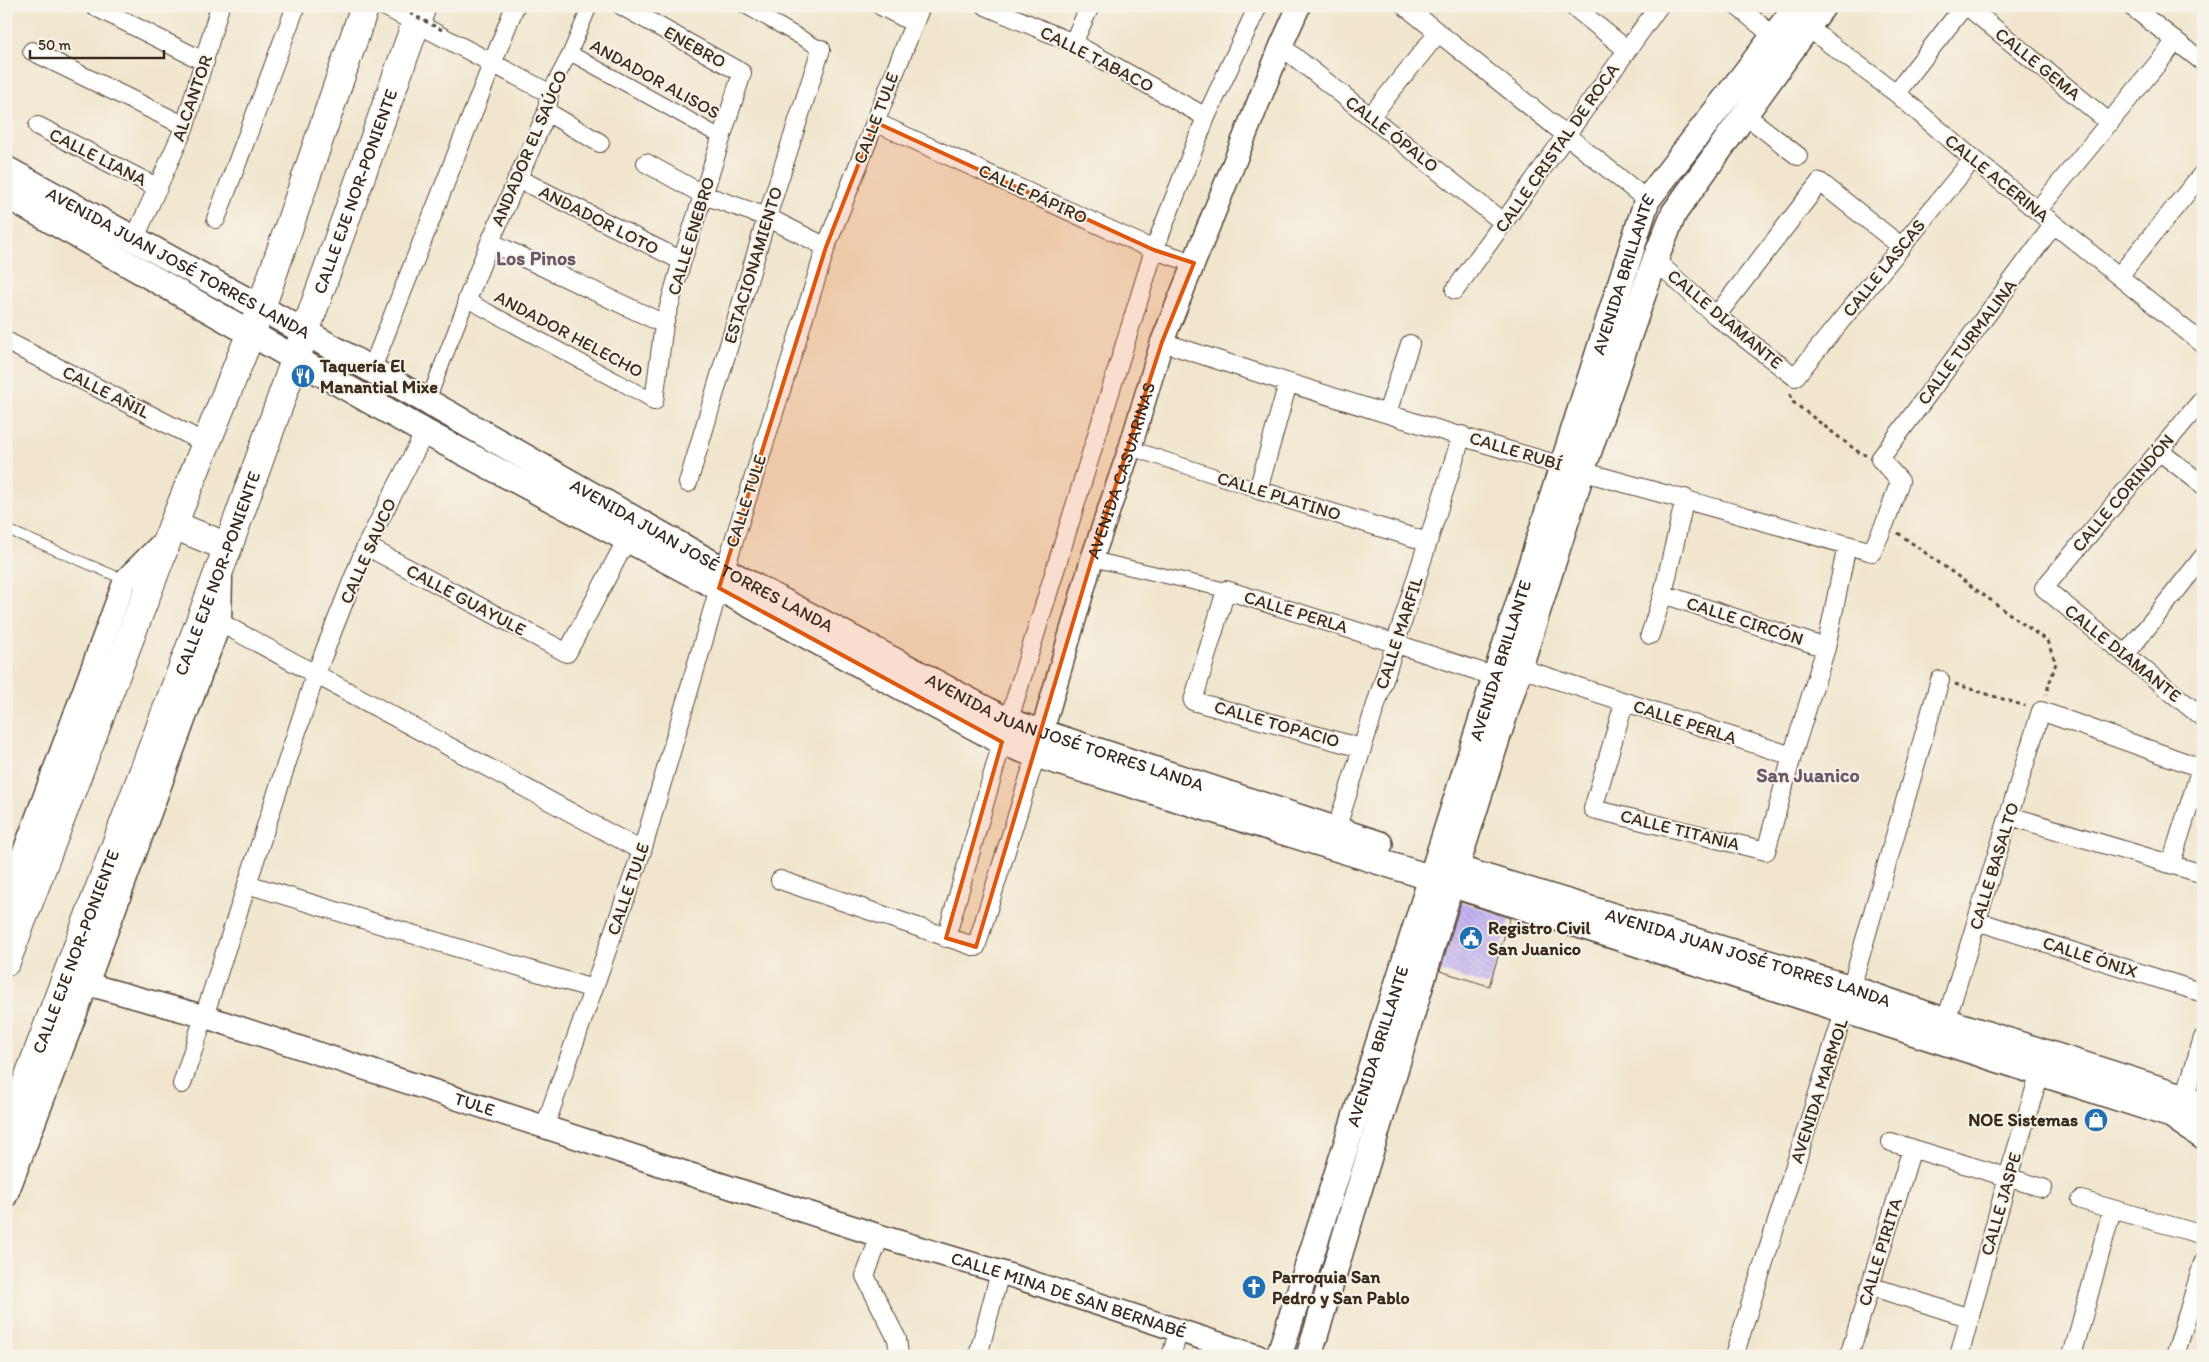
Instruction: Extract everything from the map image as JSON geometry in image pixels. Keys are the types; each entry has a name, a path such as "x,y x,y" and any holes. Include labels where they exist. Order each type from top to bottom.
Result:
{"main road":[{"path":"6,962 170,532 251,333 365,6"},
{"name":"AVENIDA BRILLANTE","path":"1309,1356 1496,677 1572,468 1674,213 1744,114 1798,16 1823,6"},
{"name":"CALLE EJE NOR-PONIENTE","path":"6,1137 76,982 211,618 225,555 305,332 411,12"},
{"name":"AVENIDA BRILLANTE","path":"1279,1356 1443,873 1520,668 1572,468 1647,200 1782,42"},
{"name":"AVENIDA JUAN JOSÉ TORRES LANDA","path":"6,169 305,332 721,579 1005,732 1443,873 1848,999 2043,1063 2194,1103"},
{"name":"AVENIDA JUAN JOSÉ TORRES LANDA","path":"6,195 425,432 627,539 721,579"},
{"path":"170,532 225,555"},
{"name":"AVENIDA JUAN JOSÉ TORRES LANDA","path":"1039,743 1336,830 1443,873"},
{"name":"AVENIDA JUAN JOSÉ TORRES LANDA","path":"1848,999 1946,1021 2043,1063 2171,1114 2203,1137"}],"street":[{"path":"94,6 205,62"},
{"name":"ALCANTOR","path":"134,240 185,126 220,6"},
{"path":"216,219 296,6"},
{"path":"384,6 411,12 493,62 549,92"},
{"path":"371,371 515,6"},
{"name":"ANDADOR EL SAÚCO","path":"426,403 490,242 547,112 549,92 570,53 590,6"},
{"name":"ENEBRO","path":"622,6 742,73"},
{"path":"745,6 820,48"},
{"path":"881,6 914,23"},
{"name":"CALLE TULE","path":"545,1126 642,851 721,579 826,248 921,6"},
{"name":"CALLE TABACO","path":"986,6 1073,44 1206,117"},
{"path":"1073,44 1090,6"},
{"name":"AVENIDA CASUARINAS","path":"1258,6 1206,117 1154,250 1005,732 946,938 976,947 1039,743 1092,559 1130,448 1162,342 1280,46 1299,6"},
{"path":"1405,6 1647,200"},
{"path":"1573,6 1626,49"},
{"name":"CALLE CRISTAL DE ROCA","path":"1455,290 1567,136 1626,49 1658,6"},
{"path":"1737,6 1782,42"},
{"path":"1896,94 1965,6"},
{"name":"CALLE GEMA","path":"1965,6 2110,123"},
{"path":"2131,6 2203,62"},
{"name":"CALLE ACERINA","path":"1798,16 2203,344"},
{"path":"1370,117 1438,33"},
{"path":"2037,211 2176,41"},
{"name":"CALLE ÓPALO","path":"1280,46 1504,223"},
{"name":"ESTACIONAMIENTO","path":"688,483 766,217 820,48"},
{"path":"32,51 185,126"},
{"name":"ANDADOR ALISOS","path":"570,53 721,137"},
{"name":"CALLE ENEBRO","path":"654,401 664,324 682,261 742,73"},
{"path":"547,112 600,142"},
{"path":"1744,114 1798,156"},
{"name":"CALLE PÁPIRO","path":"875,122 1154,250 1194,263"},
{"name":"CALLE LIANA","path":"38,126 158,188"},
{"name":"CALLE LASCAS","path":"1795,377 1973,159"},
{"path":"646,163 704,195 766,217 826,248"},
{"path":"2119,276 2203,173"},
{"name":"ANDADOR LOTO","path":"517,178 682,261"},
{"path":"1716,316 1820,182 1902,247"},
{"name":"CALLE TURMALINA","path":"1880,459 2054,224"},
{"path":"490,242 664,324"},
{"name":"CALLE DIAMANTE","path":"1655,260 1716,316 1795,377"},
{"name":"ANDADOR HELECHO","path":"467,300 654,401"},
{"name":"CALLE AÑIL","path":"6,341 205,443"},
{"name":"CALLE RUBÍ","path":"1162,342 1288,384 1462,436 1872,552 1885,523"},
{"path":"1387,413 1410,344"},
{"path":"1258,490 1288,384"},
{"name":"CALLE CORINDÓN","path":"2044,588 2203,399"},
{"name":"CALLE SAUCO","path":"182,1084 316,674 366,546 425,432"},
{"name":"CALLE MARFIL","path":"1336,830 1462,436"},
{"name":"CALLE PLATINO","path":"1130,448 1258,490 1428,542"},
{"path":"2159,451 2203,485"},
{"path":"1880,459 1900,481 1885,523"},
{"path":"1650,635 1663,594 1685,498"},
{"path":"6,900 125,580 170,532"},
{"name":"CALLE GUAYULE","path":"366,546 567,653 627,539"},
{"path":"1792,756 1826,648 1847,545"},
{"path":"2125,655 2203,557"},
{"name":"CALLE PERLA","path":"1092,559 1226,590 1496,677"},
{"name":"CALLE DIAMANTE","path":"2044,588 2203,718"},
{"name":"CALLE TOPACIO","path":"1226,590 1193,701 1361,748"},
{"name":"CALLE CIRCÓN","path":"1663,594 1826,648"},
{"path":"211,618 642,851"},
{"name":"CALLE PERLA","path":"1520,668 1792,756"},
{"name":"AVENIDA MARMOL","path":"1734,1356 1848,999 1940,680"},
{"name":"CALLE TITANIA","path":"1624,703 1593,808 1766,851 1792,756"},
{"path":"2041,711 2201,768 2197,798 2171,863"},
{"name":"CALLE BASALTO","path":"1946,1021 2041,711"},
{"path":"2010,816 2203,874"},
{"path":"780,880 946,938"},
{"path":"247,884 593,990"},
{"name":"CALLE ÓNIX","path":"1977,921 2203,992"},
{"path":"6,1196 76,982"},
{"name":"TULE","path":"76,982 203,1016 880,1236"},
{"path":"2194,1103 2203,1038"},
{"name":"CALLE JASPE","path":"1960,1356 2008,1178 2043,1063"},
{"path":"1891,1142 2043,1188"},
{"name":"CALLE PIRITA","path":"1849,1356 1912,1148"},
{"path":"2081,1200 2203,1235"},
{"path":"2072,1356 2112,1210"},
{"path":"880,1236 865,1276 896,1340 899,1356"},
{"name":"CALLE MINA DE SAN BERNABÉ","path":"880,1236 1000,1272 1257,1356"},
{"path":"2175,1356 2199,1295 2203,1263"},
{"path":"978,1356 1000,1272"},
{"path":"1870,1286 1970,1318"},
{"path":"1171,1356 1179,1330"}],"lane":[{"path":"6,529 125,580"}],"path":[{"path":"411,12 444,31"},
{"path":"1795,377 1789,392 1794,402 1861,454 1880,459"},
{"path":"1885,523 2048,641 2056,663 2041,711 1940,680"}],"highlighted area":[{"path":"875,122 1154,250 1194,263 1162,342 1092,559 976,947 946,938 1002,742 719,588 826,247"}],"building":[{"name":"Registro Civil San Juanico","path":"1461,902 1510,918 1489,986 1440,971"}],"place":[{"name":"Taquería El Manantial Mixe","path":"303,376"},
{"name":"Registro Civil San Juanico","path":"1471,938"},
{"name":"NOE Sistemas","path":"2096,1120"},
{"name":"Parroquia San Pedro y San Pablo","path":"1254,1287"}],"district":[{"name":"Los Pinos","path":"536,258"},
{"name":"San Juanico","path":"1808,775"}]}
